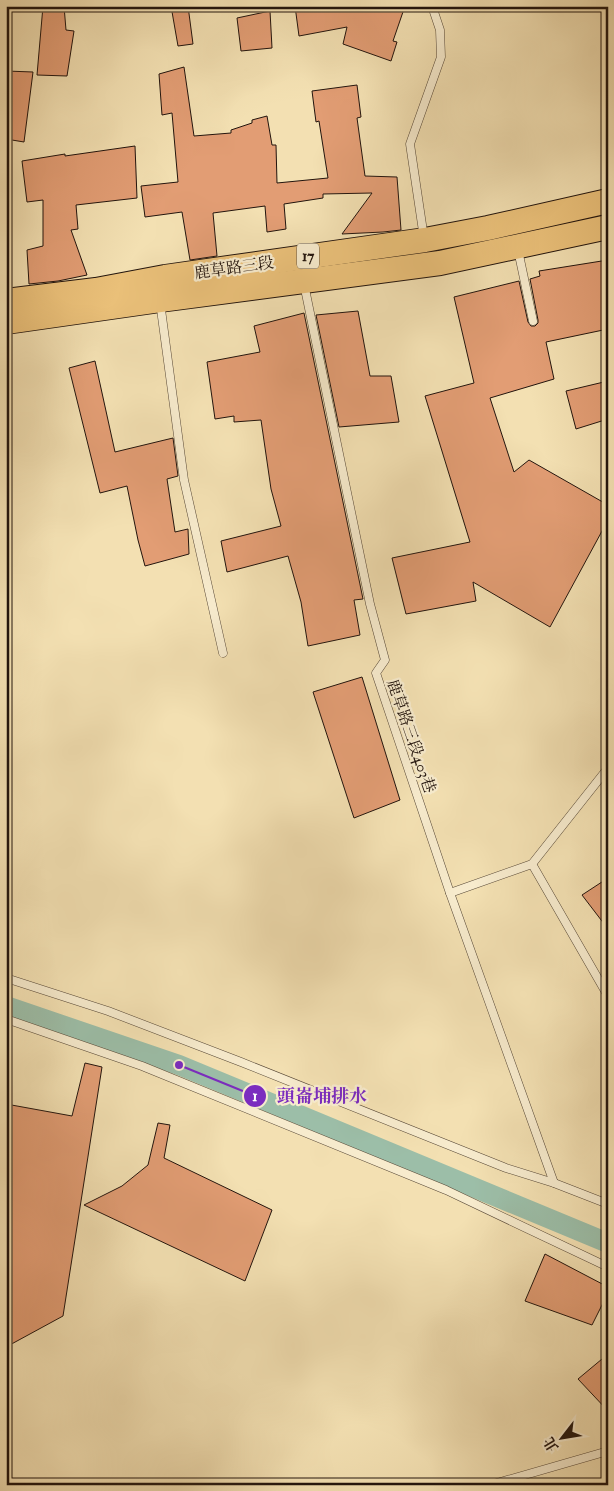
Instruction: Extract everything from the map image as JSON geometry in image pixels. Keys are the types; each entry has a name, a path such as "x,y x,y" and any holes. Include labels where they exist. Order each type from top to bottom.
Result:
{"main road":[{"name":"鹿草路三段","path":"6,301 96,290 165,277 440,263 608,201"},
{"name":"鹿草路三段","path":"6,322 160,300 424,240 608,227"}],"lane":[{"path":"424,240 410,144 441,57 440,30 432,6"},
{"path":"516,234 534,321"},
{"name":"鹿草路三段403巷","path":"301,269 370,604 385,660 376,674 450,893 554,1183"},
{"path":"160,300 184,480 223,653"},
{"path":"450,893 532,864 608,768"},
{"path":"532,864 608,996"},
{"path":"6,978 108,1011 506,1168 554,1183 608,1204"},
{"path":"6,1019 142,1066 392,1168 454,1194 608,1267"},
{"path":"490,1485 608,1451"}],"building":[{"path":"43,6 64,6 66,30 74,31 67,76 37,75"},
{"path":"171,6 188,6 193,44 178,46"},
{"path":"295,6 405,6 393,41 397,42 391,61 343,44 347,27 299,36"},
{"path":"270,11 272,48 241,51 237,18"},
{"path":"184,67 194,136 231,133 231,130 252,123 252,120 267,116 272,145 276,145 277,183 328,178 319,121 316,122 312,91 357,85 361,117 357,118 365,176 397,177 401,230 342,234 372,193 323,194 323,198 284,204 286,229 267,232 265,206 213,213 217,256 190,260 182,212 145,217 141,186 178,182 172,113 162,115 159,74"},
{"path":"6,71 33,72 24,142 6,139"},
{"path":"135,146 137,198 76,205 78,229 71,230 87,275 29,284 27,250 43,246 43,200 27,202 22,161"},
{"path":"608,260 608,329 546,342 554,379 490,398 514,472 529,460 608,505 608,520 550,627 473,582 476,601 406,614 392,558 470,542 425,396 474,383 454,297 519,281 528,322 531,326 535,326 538,320 530,279 540,276 539,271"},
{"path":"358,311 370,376 391,376 399,422 339,427 316,315"},
{"path":"304,313 363,599 354,600 360,635 308,646 301,602 288,556 227,572 221,541 281,526 271,489 261,420 234,422 234,416 215,419 207,362 260,352 254,326"},
{"path":"95,361 115,452 173,438 178,476 167,479 175,532 188,529 189,554 145,566 127,486 100,493 69,368"},
{"path":"608,381 608,419 576,429 566,391"},
{"path":"362,677 400,800 354,818 313,692"},
{"path":"608,878 608,929 582,895"},
{"path":"85,1063 102,1067 63,1316 6,1347 6,1104 72,1116"},
{"path":"158,1123 170,1125 164,1158 272,1210 245,1281 84,1205 122,1186 148,1165"},
{"path":"545,1254 608,1287 608,1293 592,1325 525,1301"},
{"path":"608,1354 608,1411 578,1379"}],"waterway":[{"path":"6,1006 179,1065 608,1243"}],"place":[{"name":"頭崙埔排水","path":"179,1065"}]}
